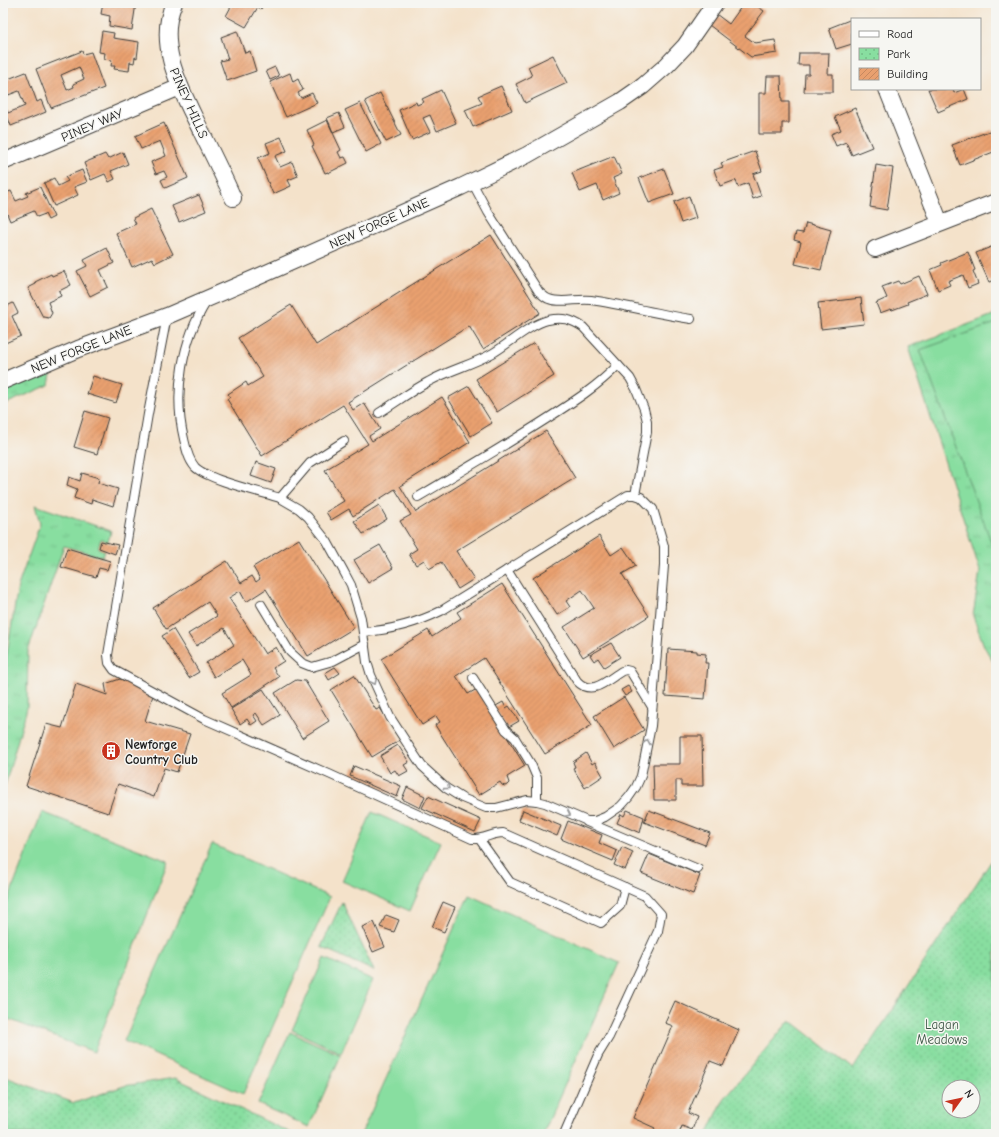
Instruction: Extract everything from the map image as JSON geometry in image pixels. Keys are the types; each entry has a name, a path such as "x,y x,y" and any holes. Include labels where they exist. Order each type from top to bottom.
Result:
{"street":[{"name":"PINEY HILLS","path":"174,3 169,24 168,44 173,67 180,87 233,198"},
{"name":"NEW FORGE LANE","path":"3,381 78,349 167,316 472,182 563,136 620,102 643,86 667,65 684,46 715,3"},
{"name":"PINEY WAY","path":"3,162 180,87"},
{"path":"887,90 940,223"},
{"path":"875,249 996,202"}],"lane":[{"path":"472,182 488,212 539,292 548,299 559,301 575,299 590,300 691,319"},
{"path":"208,298 202,308 190,338 179,394 181,427 189,457 194,466 213,477 280,498 299,509 308,517 327,541 351,585 361,618 367,662 371,674 390,717 422,766 433,777 462,798 486,808 496,808 527,800 545,803 698,869"},
{"path":"167,316 148,414 108,655 109,663 114,670 204,718 472,839 480,840 495,833 503,833 645,896 661,914 658,931 609,1037 598,1054 564,1134"},
{"path":"379,413 429,382 449,372 470,365 487,356 536,325 547,320 565,318 574,321 583,327 630,378 636,389 647,421 647,432 635,495"},
{"path":"418,497 575,400 608,376 618,365"},
{"path":"280,498 310,463 344,442"},
{"path":"364,632 402,626 429,617 470,594 619,500 628,495 641,497 653,510 664,546 651,726 644,760 636,787 625,802 612,812 605,817 587,822"},
{"path":"508,570 577,681 581,685 586,688 595,688 622,671 630,671 652,708"},
{"path":"261,604 290,652 302,663 312,667 333,661 365,644"},
{"path":"473,678 506,730 515,738 531,764 537,778 537,801"},
{"path":"480,840 510,882 602,923 620,906 625,887"}],"green space":[{"path":"996,314 996,667 984,646 973,616 980,571 908,347"},
{"path":"996,323 996,555 920,350"},
{"path":"52,370 49,385 3,405 3,392"},
{"path":"35,505 111,531 108,542 101,539 98,548 105,551 103,557 64,546 28,651 27,708 3,792 3,678 18,586 40,524"},
{"path":"42,812 168,861 94,1052 3,1017 3,913"},
{"path":"372,812 441,842 410,911 342,881"},
{"path":"212,844 330,897 243,1094 124,1041"},
{"name":"Lagan Meadows","path":"996,854 996,1134 707,1134 724,1099 790,1020 853,1069"},
{"path":"469,895 619,963 543,1134 361,1134"},
{"path":"342,902 374,971 321,947"},
{"path":"324,958 373,980 341,1053 292,1030"},
{"path":"290,1032 341,1055 309,1127 258,1104"},
{"path":"3,1076 74,1103 124,1086 175,1078 293,1134 3,1134"}],"building":[{"path":"103,3 136,3 132,30 109,26 110,16 101,14"},
{"path":"233,3 264,3 261,9 258,7 246,27 226,16"},
{"path":"744,3 753,3 764,11 745,36 755,43 775,40 777,53 751,57 709,25 716,14 729,24"},
{"path":"851,19 851,44 836,49 829,28"},
{"path":"102,31 114,33 113,38 139,42 137,58 135,57 134,63 130,62 129,71 114,69 115,66 111,66 112,60 104,59 105,53 99,52"},
{"path":"237,31 245,53 250,51 256,71 227,81 220,61 228,59 221,37"},
{"path":"82,51 83,54 91,52 104,88 51,108 36,69","holes":["79,67 84,79 73,84 74,87 67,90 61,75"]},
{"path":"799,53 829,53 828,74 833,74 833,92 804,92 805,74 809,74 809,65 798,65"},
{"path":"553,55 567,83 525,103 516,84 532,76 528,67"},
{"path":"275,67 279,76 270,80 266,71"},
{"path":"26,72 37,102 41,100 46,112 11,126 8,118 3,120 3,102 8,113 25,106 19,91 3,97 3,81"},
{"path":"290,73 293,82 298,79 303,90 298,93 301,98 312,93 317,103 286,117 270,82"},
{"path":"767,76 781,76 782,102 789,102 789,123 782,123 782,134 759,134 759,93 766,93"},
{"path":"501,86 512,110 473,127 465,110 482,103 478,96"},
{"path":"441,90 456,123 437,131 430,115 423,118 430,132 412,140 399,110 416,102 417,105 424,102 422,99"},
{"path":"928,90 953,90 954,93 964,90 968,99 938,112"},
{"path":"380,93 401,135 386,142 365,101"},
{"path":"360,103 381,144 366,152 345,110"},
{"path":"855,108 872,147 852,155 846,142 836,146 831,134 841,130 835,117"},
{"path":"339,113 345,127 333,132 327,118"},
{"path":"327,120 341,150 338,152 341,158 345,157 348,163 325,173 312,146 314,145 307,130"},
{"path":"164,123 188,178 165,188 161,180 167,177 164,171 156,174 151,162 166,156 160,141 141,149 135,136"},
{"path":"992,130 996,140 996,151 960,165 952,145"},
{"path":"281,137 287,151 275,156 280,167 292,162 298,176 288,180 291,186 273,194 258,158 270,153 266,143"},
{"path":"755,151 762,171 753,174 761,196 753,199 748,183 738,187 736,180 720,186 714,170 723,167 721,163"},
{"path":"123,152 128,164 111,171 115,179 109,182 105,174 91,180 84,163 105,154 108,159"},
{"path":"614,156 622,174 613,178 619,193 603,200 597,185 580,192 572,173"},
{"path":"876,165 893,168 887,210 870,207"},
{"path":"664,169 674,194 649,203 639,178"},
{"path":"82,170 87,182 74,187 78,195 54,206 44,183 54,178 58,186 68,181 65,177"},
{"path":"40,187 54,217 48,220 45,214 37,217 34,211 10,221 3,204 3,194 11,191 16,201 28,196 26,193"},
{"path":"199,195 206,211 179,222 172,206"},
{"path":"689,196 696,218 681,223 674,202"},
{"path":"151,209 173,254 155,263 152,258 132,267 116,233 136,224 133,218"},
{"path":"806,223 831,230 821,270 795,264 801,242 794,240 796,232 803,233"},
{"path":"491,235 540,313 483,349 469,326 348,402 353,410 364,403 380,429 369,436 372,441 442,397 470,442 400,486 416,512 546,431 575,478 456,551 474,579 458,589 441,562 429,569 424,560 416,565 409,554 417,549 400,521 411,515 395,489 353,516 349,509 331,520 326,512 344,501 325,470 368,444 343,405 262,456 227,399 230,397 228,394 246,382 248,386 263,377 238,338 291,305 316,345"},
{"path":"996,245 996,266 993,267 996,274 996,280 989,282 976,253"},
{"path":"107,248 114,263 100,270 108,287 90,296 77,271 87,266 84,260"},
{"path":"968,252 975,270 973,271 978,284 968,288 963,275 948,281 950,285 938,290 930,270 942,265 941,263"},
{"path":"64,271 71,285 59,291 61,296 48,302 52,313 49,318 43,317 28,288 36,284 35,282 51,274 52,276"},
{"path":"919,276 927,294 907,302 908,304 880,313 876,303 887,298 882,287 898,281 900,284"},
{"path":"3,297 7,306 13,303 18,313 12,316 21,336 3,344"},
{"path":"861,298 864,324 821,329 818,303"},
{"path":"534,343 554,376 497,412 476,379"},
{"path":"93,376 122,385 116,403 87,394"},
{"path":"469,386 492,423 471,436 448,398"},
{"path":"85,411 108,418 97,454 74,447"},
{"path":"256,462 276,469 271,483 251,476"},
{"path":"82,473 99,478 98,483 118,489 113,506 92,499 91,504 74,498 77,489 67,485 69,477 80,481"},
{"path":"379,505 387,519 363,534 354,521"},
{"path":"599,536 611,555 623,547 636,566 622,574 649,616 583,657 564,627 594,608 582,590 566,601 570,607 557,615 533,578"},
{"path":"299,539 354,628 308,656 266,589 246,602 240,591 229,598 265,654 276,647 284,661 273,668 279,677 231,708 222,693 251,675 242,660 214,677 206,663 234,645 224,628 196,646 188,634 217,616 208,602 166,629 153,608 227,561 241,583 252,576 256,582 260,579 253,567"},
{"path":"101,541 118,545 115,554 99,548"},
{"path":"380,545 393,568 368,583 354,560"},
{"path":"67,548 110,561 107,570 99,568 96,577 61,567"},
{"path":"502,584 592,725 545,754 484,658 456,676 468,694 477,689 525,766 507,777 509,783 507,785 502,785 500,782 479,795 435,725 440,722 436,716 422,725 381,659 428,630 432,637 461,618 457,612"},
{"path":"173,629 199,672 189,678 162,636"},
{"path":"611,643 620,657 604,667 598,658 594,661 590,655"},
{"path":"668,649 697,651 697,653 706,654 705,663 708,663 705,699 665,696"},
{"path":"335,667 340,673 329,680 325,673"},
{"path":"354,675 376,710 380,708 400,740 372,757 331,690"},
{"name":"Newforge Country Club","path":"120,679 154,692 145,721 190,734 177,772 164,768 154,797 118,784 108,813 26,786 46,724 62,728 76,684 107,695 105,684"},
{"path":"296,680 305,681 329,721 302,738 275,693"},
{"path":"628,686 632,692 625,696 621,690"},
{"path":"263,689 280,715 264,725 256,713 253,715 257,721 251,725 247,719 240,724 231,709"},
{"path":"624,697 644,730 614,749 594,716"},
{"path":"503,702 506,708 509,706 519,721 507,728 494,707"},
{"path":"680,736 702,736 703,786 681,786 681,780 676,780 676,800 654,800 653,764 680,764"},
{"path":"398,745 409,762 404,765 408,771 399,776 395,770 390,773 380,756"},
{"path":"586,753 592,764 595,762 603,776 585,788 573,768 575,767 573,762"},
{"path":"354,766 401,786 397,797 350,776"},
{"path":"407,787 425,796 420,808 402,799"},
{"path":"428,796 481,820 475,832 422,808"},
{"path":"523,810 561,826 557,836 519,820"},
{"path":"627,810 644,817 640,833 617,823 621,814 624,816"},
{"path":"649,810 710,833 705,845 644,822"},
{"path":"568,821 602,835 599,843 617,851 613,861 561,839"},
{"path":"622,847 633,852 625,870 614,865"},
{"path":"649,854 700,875 693,894 641,873"},
{"path":"443,902 455,907 444,932 432,927"},
{"path":"386,915 399,920 394,932 380,927"},
{"path":"374,922 385,947 373,952 362,927"},
{"path":"675,1001 739,1030 723,1066 710,1061 688,1113 697,1117 692,1130 682,1126 679,1134 652,1134 655,1128 633,1118 673,1026 665,1023"}],"place":[{"name":"Newforge Country Club","path":"111,751"}]}
